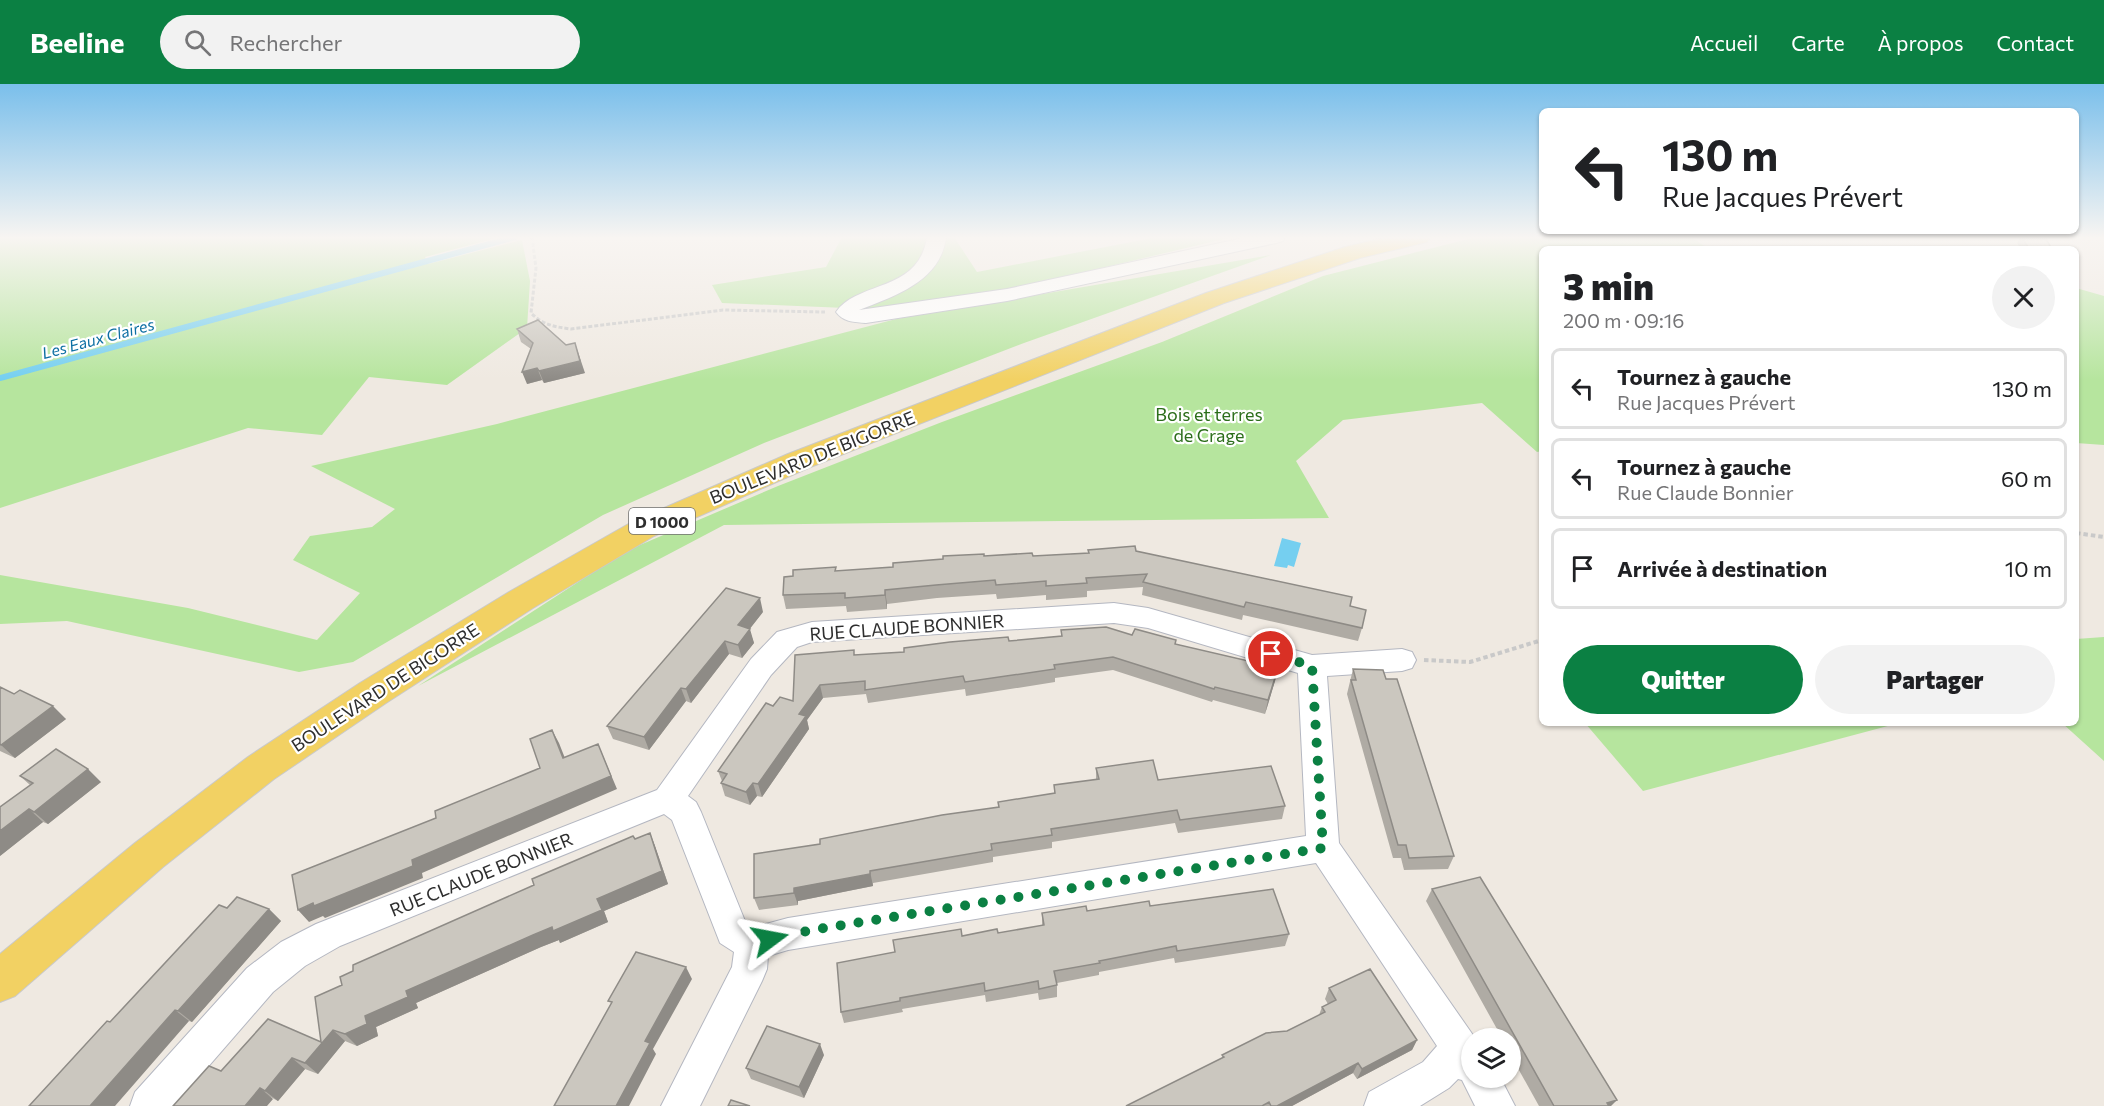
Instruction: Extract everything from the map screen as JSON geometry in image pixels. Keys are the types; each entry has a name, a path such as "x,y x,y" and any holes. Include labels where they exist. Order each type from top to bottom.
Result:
{"main road":[{"name":"BOULEVARD DE BIGORRE","path":"0,963 124,857 226,776 387,668 519,587 646,517 799,448 1223,285"},
{"name":"BOULEVARD DE BIGORRE","path":"0,981 149,855 261,768 373,693 502,612 643,530 798,462 1215,298 1255,285"}],"street":[{"path":"902,285 852,306 846,312 853,316 866,317 1007,295 1055,285"},
{"name":"RUE CLAUDE BONNIER","path":"149,1106 260,980 293,954 328,935 668,799 761,668 788,639 812,632 1114,613 1148,618 1312,666 1402,660"},
{"path":"1312,666 1323,848 1461,1051"},
{"path":"668,799 685,812 732,932 752,944 788,934 1323,848"},
{"path":"680,1106 749,969 752,944"},
{"path":"1383,1106 1436,1076 1461,1067"},
{"path":"1485,1088 1496,1106"}],"path":[{"path":"534,285 531,313 540,323 571,329 723,310 846,312"},
{"path":"2079,533 2104,537"},
{"path":"1402,660 1470,662 1539,641"}],"green space":[{"path":"0,285 530,285 527,328 447,385 369,377 322,435 248,428 0,508"},
{"path":"712,285 1032,285 870,309 722,303"},
{"path":"1097,285 1188,285 1024,343 764,443 603,515 353,662 299,672 67,621 0,624 0,575 188,608 317,640 360,593 293,560 310,536 372,527 395,509 311,466 497,424 896,319"},
{"name":"Bois et terres de Crage","path":"1302,285 1539,285 1539,452 1482,403 1343,420 1296,461 1329,518 724,525 418,686 626,551 778,486 942,422 1162,342"},
{"path":"2079,289 2104,296 2104,445 2079,443"},
{"path":"2104,637 2104,761 2065,726 2079,726 2079,639"},
{"path":"1588,726 1888,726 1643,791"}],"water":[{"path":"1282,538 1301,543 1294,567 1274,566"}],"building":[{"path":"538,320 566,345 575,343 580,361 539,371 537,368 522,372 533,343 517,329"},
{"path":"1135,546 1136,551 1352,597 1350,606 1366,610 1362,628 1246,602 1244,607 1143,582 1147,574 1086,578 1087,583 1046,586 1046,581 996,585 995,580 885,590 885,595 845,598 845,593 783,595 784,577 793,576 793,570 836,567 835,571 893,567 893,563 943,559 943,556 1032,553 1033,556 1089,553 1088,550"},
{"path":"726,588 760,598 738,625 750,629 738,645 725,641 686,689 681,688 644,737 607,726"},
{"path":"1106,627 1132,635 1135,629 1176,640 1175,644 1278,668 1268,700 1215,687 1214,689 1113,657 1054,665 1055,669 965,682 963,676 865,690 865,681 820,685 799,714 806,716 758,784 753,783 746,792 721,783 727,774 718,771 766,703 773,706 780,697 793,701 795,655 854,650 854,655 904,652 904,648 950,642 1008,637 1009,641 1062,636 1061,630"},
{"path":"1353,669 1383,670 1386,679 1397,679 1454,856 1409,858 1406,845 1398,845 1351,680 1356,680"},
{"path":"0,687 14,694 20,690 53,706 1,745 0,744"},
{"path":"552,730 563,758 598,744 611,776 412,860 413,866 314,906 313,903 298,910 292,875 436,818 435,811 540,768 530,739"},
{"path":"56,749 88,769 34,812 29,809 0,831 0,807 33,783 20,776"},
{"path":"1153,760 1158,780 1271,766 1285,806 1180,820 1177,810 1051,829 1052,835 991,844 992,850 870,871 870,874 794,888 794,893 754,898 754,854 820,844 820,839 942,815 999,807 998,802 1055,793 1054,785 1099,779 1096,768"},
{"path":"650,833 662,871 597,899 602,910 553,931 552,927 406,991 408,997 365,1016 367,1024 345,1034 333,1030 305,1063 292,1058 265,1091 260,1088 245,1106 173,1106 209,1066 221,1071 268,1019 321,1042 315,997 342,985 340,977 353,971 353,965 534,885 532,879 633,836 635,839"},
{"path":"1480,877 1617,1100 1607,1103 1609,1106 1554,1106 1521,1047 1521,1028 1510,1028 1432,889"},
{"path":"1273,889 1289,934 1177,951 1176,946 1099,961 1100,963 1054,971 1057,985 1039,989 1038,981 985,991 984,983 900,998 900,1001 841,1012 837,963 895,952 893,940 961,929 962,936 997,929 998,933 1044,925 1042,913 1086,906 1087,911 1149,901 1150,906"},
{"path":"237,897 269,909 90,1106 29,1106 219,905 227,908"},
{"path":"636,952 686,967 645,1041 650,1043 616,1106 554,1106 612,1002 608,1001"},
{"path":"1370,969 1417,1040 1362,1069 1358,1063 1277,1106 1271,1106 1269,1102 1262,1106 1126,1106 1224,1057 1222,1055 1266,1033 1287,1031 1325,1012 1322,1007 1336,1000 1329,988"},
{"path":"767,1026 820,1044 799,1087 746,1068"},
{"path":"731,1100 750,1106 728,1106"}],"waterway":[{"name":"Les Eaux Claires","path":"0,378 341,285"}],"route":[{"path":"770,939 812,930 1305,849 1323,848 1312,666 1271,654"}]}
